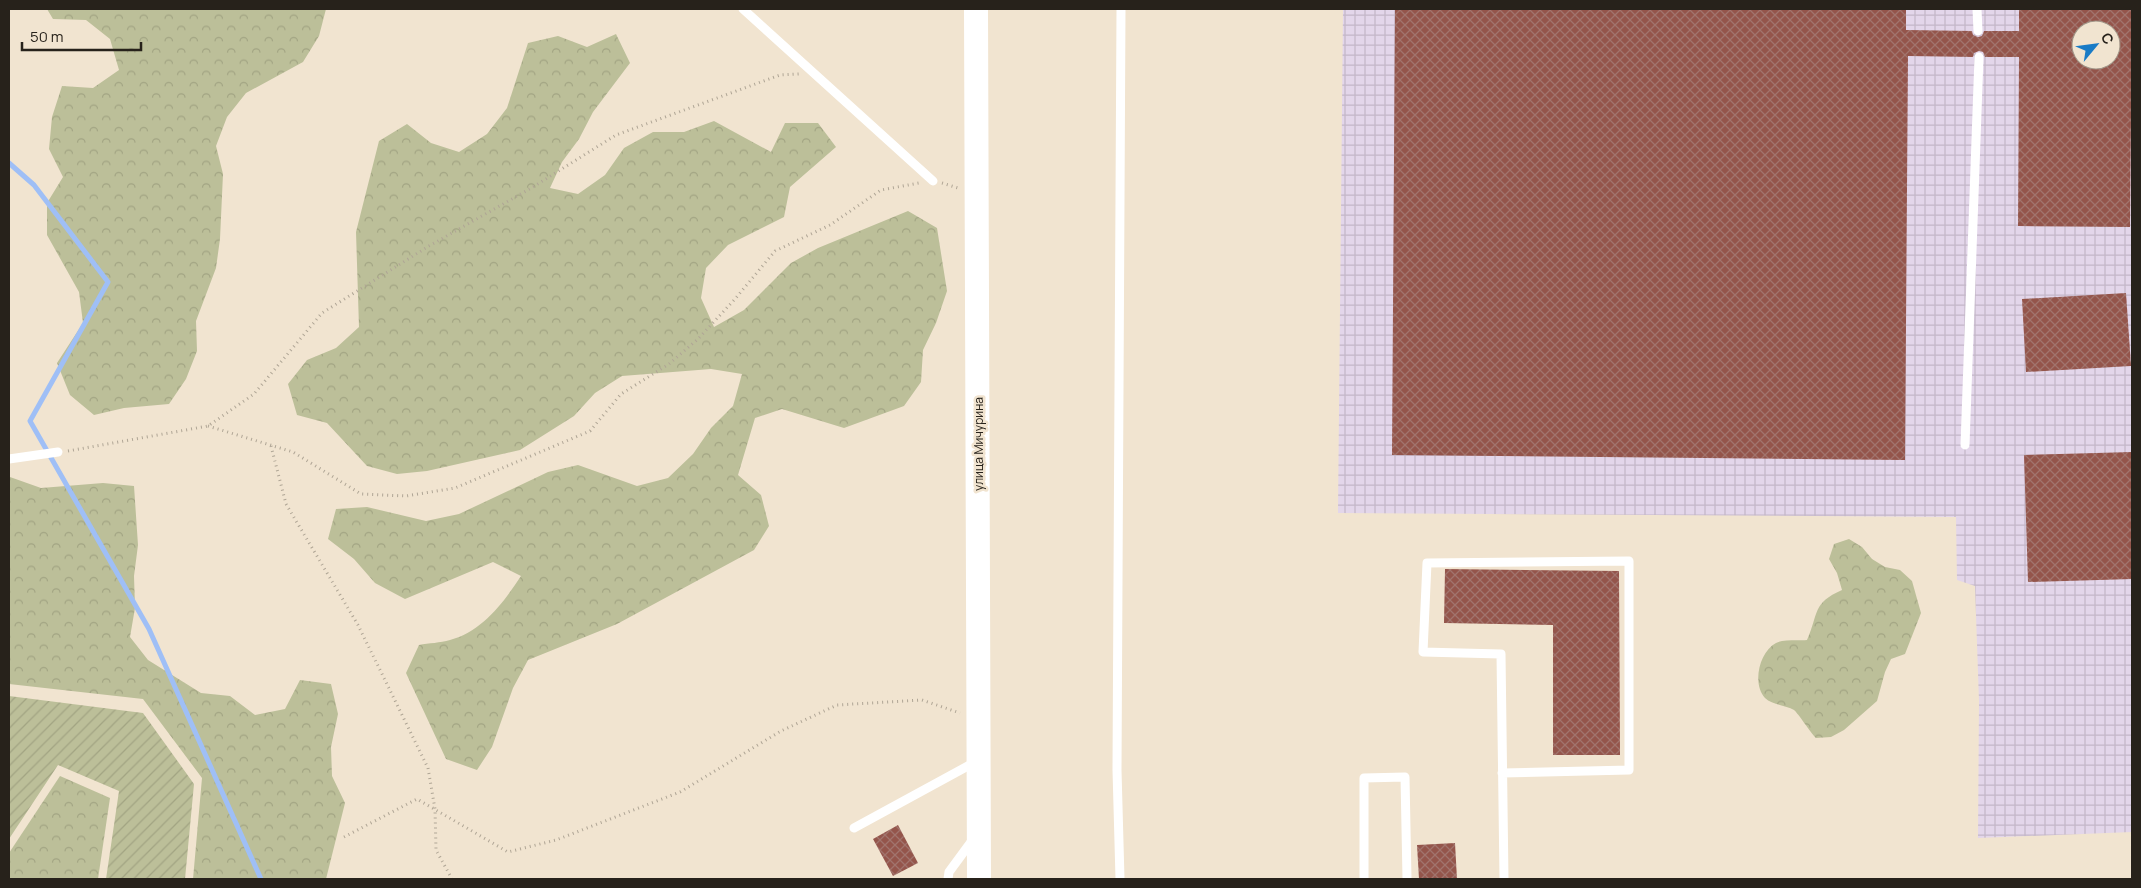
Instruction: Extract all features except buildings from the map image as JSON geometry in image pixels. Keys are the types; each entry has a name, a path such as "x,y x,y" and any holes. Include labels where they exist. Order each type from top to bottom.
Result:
{"main road":[{"name":"улица Мичурина","path":"976,9 979,879"}],"lane":[{"path":"743,9 933,181"},
{"path":"1120,879 1117,770 1121,9"},
{"path":"1977,9 1978,31"},
{"path":"1965,445 1979,57"},
{"path":"9,459 58,452"},
{"path":"1502,773 1629,770 1629,561 1426,563 1423,652 1501,654 1502,773 1504,879"},
{"path":"854,828 979,760"},
{"path":"1364,879 1364,778 1406,777 1407,879"},
{"path":"948,879 948,872 979,832"}],"path":[{"path":"58,452 208,426 254,394 322,313 429,246 533,187 616,135 780,75 814,74"},
{"path":"208,426 293,452 361,494 406,496 455,488 590,431 621,394 669,364 698,339 735,299 775,251 830,225 881,190 933,181 978,194"},
{"path":"270,445 286,504 358,625 428,768 435,810 436,850 452,879"},
{"path":"344,837 417,799 508,852 556,840 680,792 781,731 837,705 922,700 979,720"}],"shaded area":[{"path":"1343,9 2132,9 2132,832 1978,838 1979,701 1975,586 1957,580 1956,517 1338,513"}],"green space":[{"path":"47,9 326,9 319,36 303,62 246,93 227,117 216,146 223,174 220,239 216,268 196,321 197,351 186,379 169,404 124,408 94,415 70,395 57,363 83,323 79,292 47,235 47,203 63,177 49,149 52,117 62,86 93,88 119,70 110,39 86,20 53,19"},
{"path":"616,34 630,63 593,112 579,139 562,162 550,188 578,194 605,175 624,148 653,132 684,132 714,121 771,152 785,123 818,123 836,147 790,187 784,217 728,245 706,268 701,298 714,327 744,310 791,263 818,248 908,211 937,228 947,291 936,323 923,350 921,382 904,406 844,428 782,409 755,418 738,475 761,495 769,526 754,550 617,624 528,660 513,688 492,747 477,770 446,759 406,673 419,645 450,640 472,630 500,606 521,576 493,562 405,599 375,583 354,559 328,539 336,509 367,507 426,521 459,514 548,472 578,465 637,486 668,478 693,454 711,428 733,406 742,374 711,369 622,376 595,393 574,416 520,450 427,471 397,474 367,466 327,423 297,415 288,384 307,360 336,348 359,327 356,232 379,141 407,124 431,143 459,152 487,134 507,108 528,43 558,36 587,47"},
{"path":"9,467 10,477 41,488 103,483 134,486 138,545 134,576 135,608 130,637 148,660 201,693 230,696 255,715 285,709 300,680 331,684 338,714 331,747 332,776 345,803 326,879 193,879 202,778 143,699 9,684"},
{"path":"1849,539 1862,547 1872,559 1885,567 1900,570 1912,581 1921,613 1905,654 1891,659 1885,672 1877,701 1844,730 1831,737 1816,738 1794,710 1765,698 1759,685 1759,669 1765,653 1776,643 1807,640 1821,604 1842,590 1837,573 1829,559 1834,544"},
{"path":"9,696 143,713 194,784 185,879 106,879 119,791 58,765 9,839"},
{"path":"60,776 110,798 98,879 9,879 9,853"}],"waterway":[{"path":"9,163 34,185 108,282 30,421 149,629 261,879"}]}
